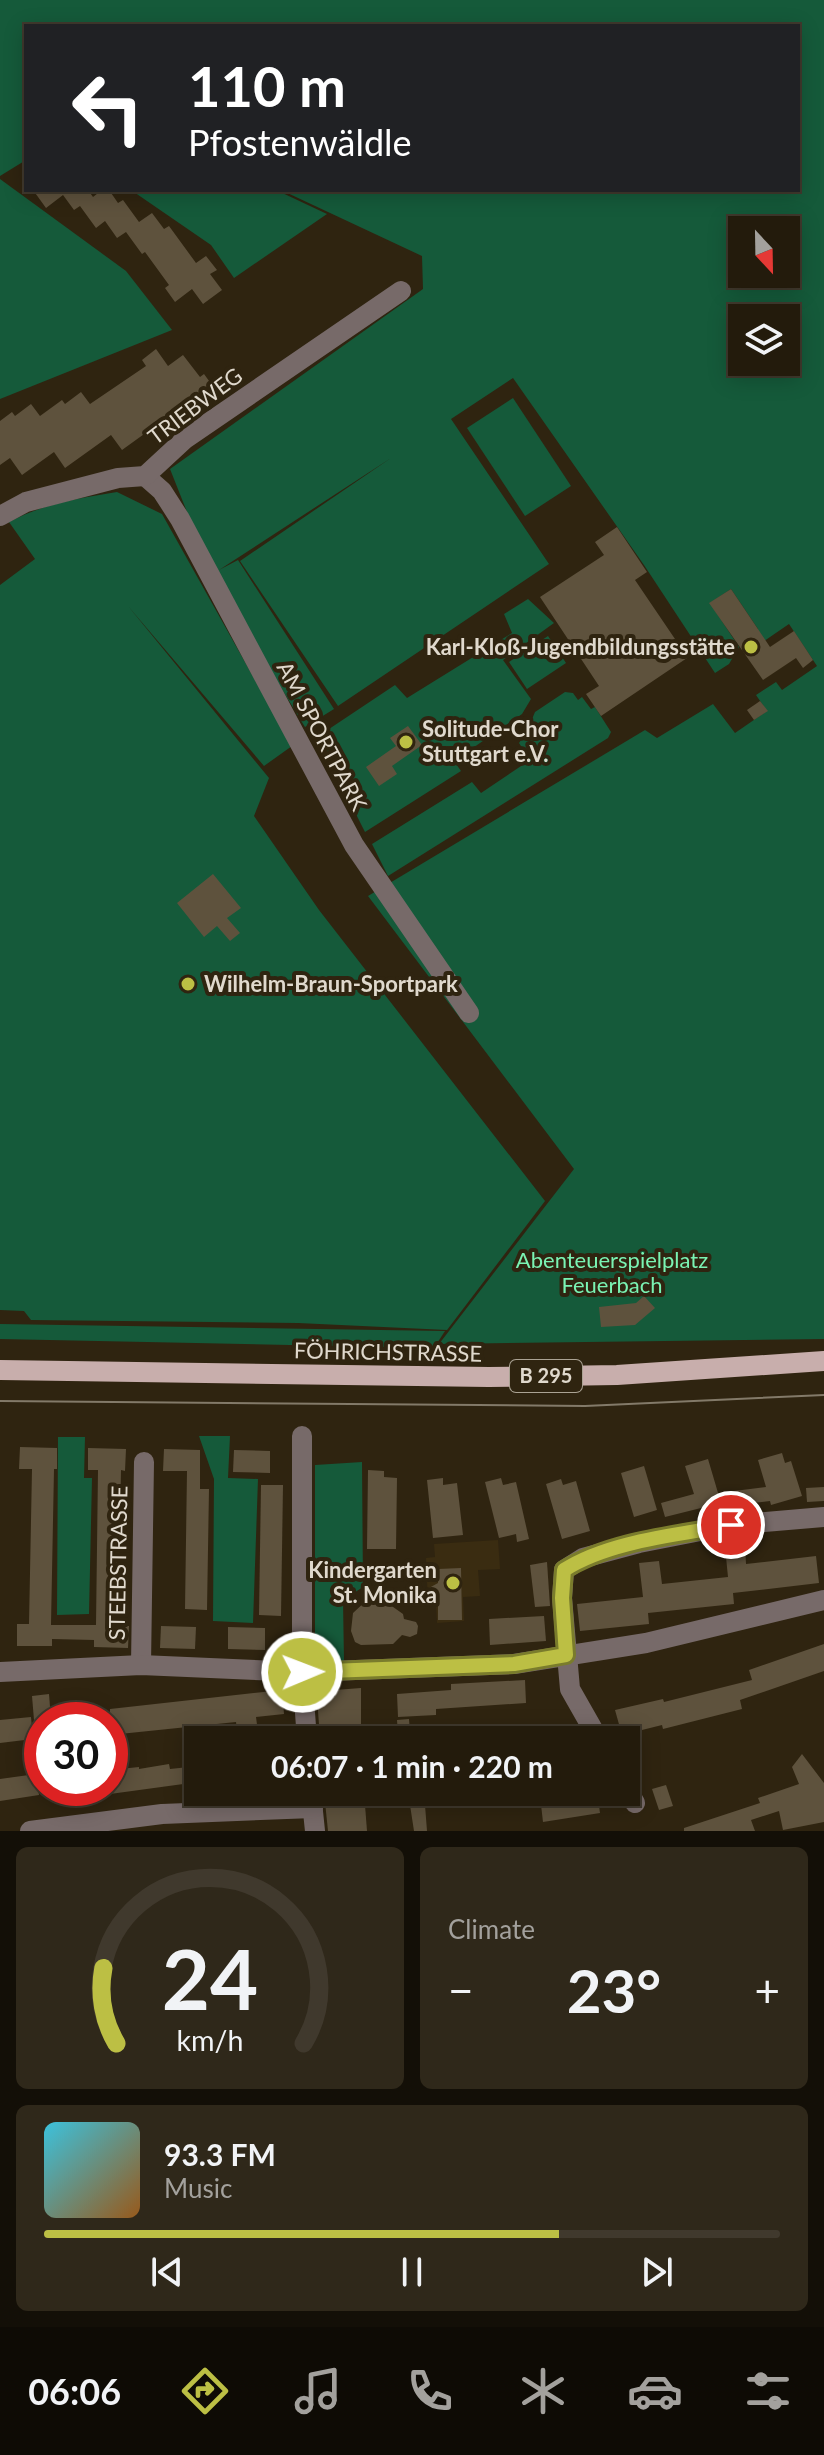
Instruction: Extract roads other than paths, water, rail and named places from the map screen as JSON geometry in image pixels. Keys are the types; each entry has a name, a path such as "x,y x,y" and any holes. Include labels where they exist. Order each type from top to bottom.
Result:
{"main road":[{"name":"FÖHRICHSTRASSE","path":"0,1370 489,1377 617,1375 819,1361"}],"street":[{"name":"TRIEBWEG","path":"0,516 26,502 118,478 145,476 185,439 401,291"},
{"name":"AM SPORTPARK","path":"145,476 162,491 180,519 354,845 469,1013"},
{"path":"302,1436 302,1672 306,1726"},
{"name":"STEEBSTRASSE","path":"141,1665 144,1462"},
{"path":"591,1726 570,1689 562,1598 564,1570 583,1558 639,1543 731,1525 824,1517"},
{"path":"0,1672 141,1665 302,1672 514,1664 646,1643 824,1600"},
{"path":"30,1831 248,1806"},
{"path":"313,1806 315,1831"}],"tram line":[{"path":"0,1401 585,1406 824,1395"}],"place":[{"name":"Karl-Kloß-Jugendbildungsstätte","path":"751,647"},
{"name":"Solitude-Chor Stuttgart e.V.","path":"406,742"},
{"name":"Wilhelm-Braun-Sportpark","path":"188,984"},
{"name":"Kindergarten St. Monika","path":"453,1583"}],"park label":[{"name":"Abenteuerspielplatz Feuerbach","path":"612,1272"}]}
